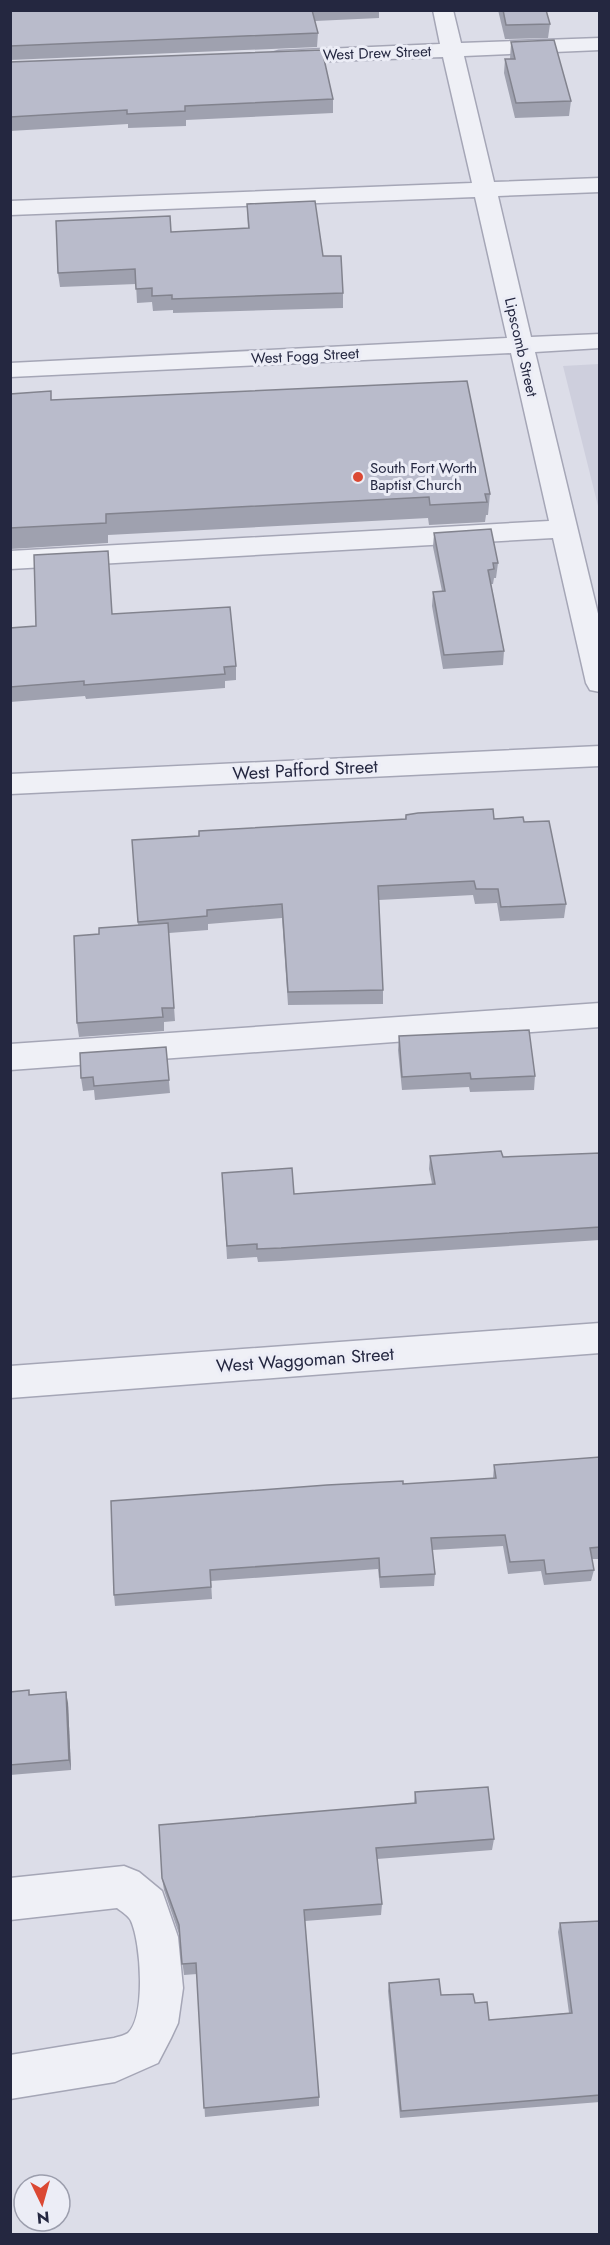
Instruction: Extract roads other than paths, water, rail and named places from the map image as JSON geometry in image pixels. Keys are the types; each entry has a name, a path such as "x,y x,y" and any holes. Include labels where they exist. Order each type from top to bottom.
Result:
{"street":[{"name":"Lipscomb Street","path":"443,10 600,683"},
{"name":"West Drew Street","path":"261,58 600,44"},
{"path":"10,208 600,185"},
{"name":"West Fogg Street","path":"10,370 600,341"},
{"path":"10,560 564,529"},
{"name":"West Pafford Street","path":"10,784 600,756"},
{"path":"10,1057 600,1015"},
{"name":"West Waggoman Street","path":"10,1382 600,1338"},
{"path":"10,1899 124,1887 147,1906 157,1936 162,1988 156,2023 143,2048 115,2060 10,2077"}],"place":[{"name":"South Fort Worth Baptist Church","path":"358,477"}]}
